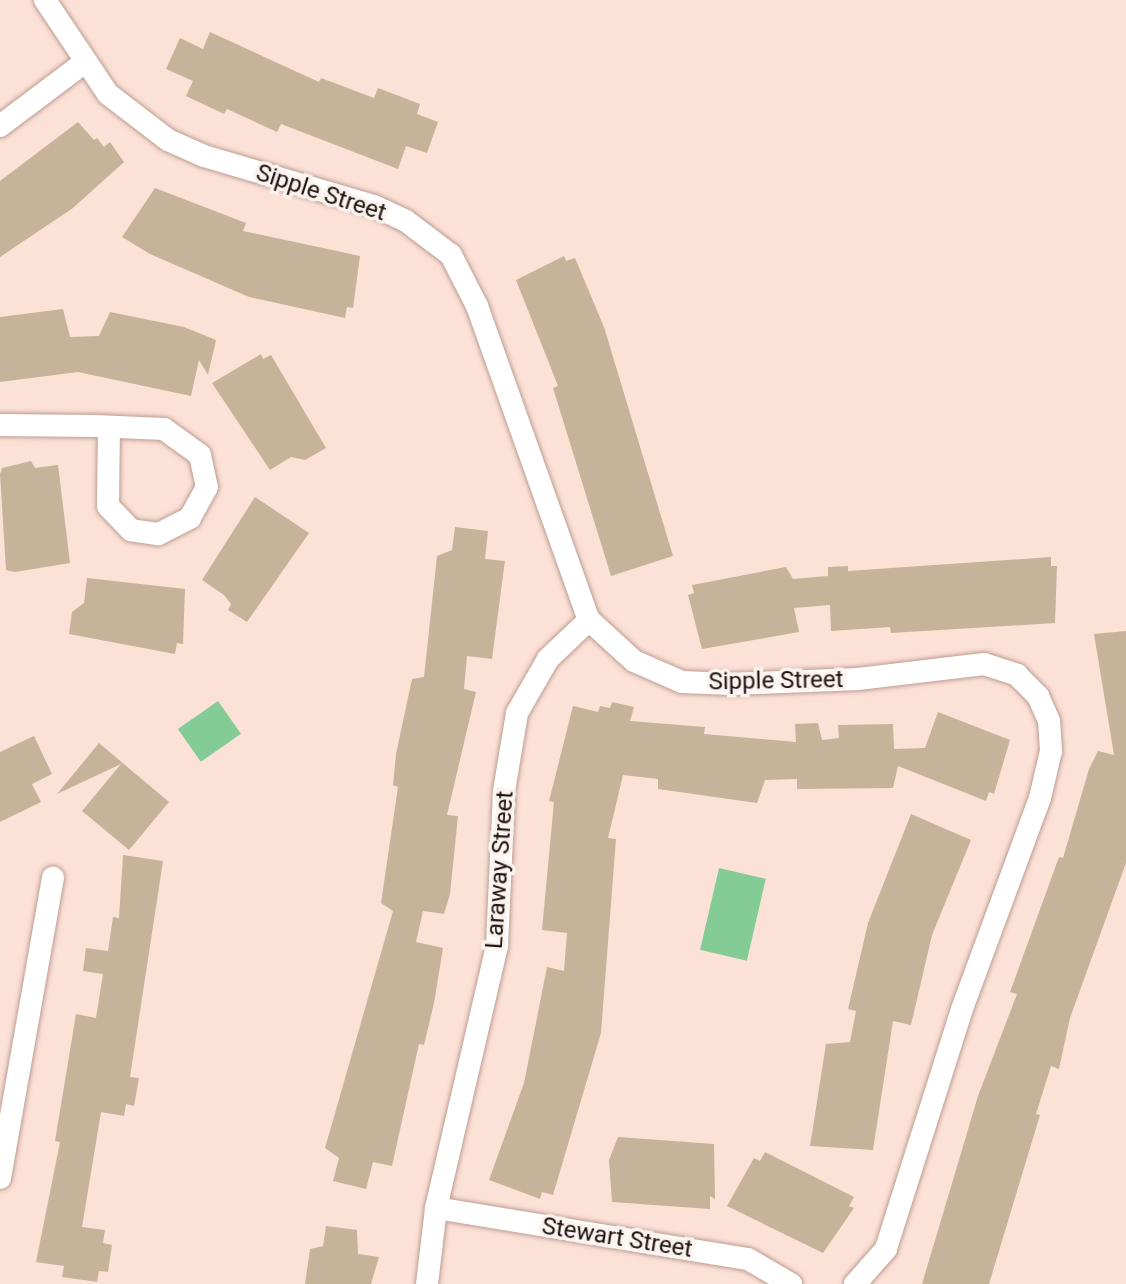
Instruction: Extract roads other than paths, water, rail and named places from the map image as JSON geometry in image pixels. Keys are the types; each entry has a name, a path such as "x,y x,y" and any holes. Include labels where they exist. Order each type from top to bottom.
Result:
{"street":[{"name":"Sipple Street","path":"45,0 108,94 168,140 204,156 374,206 406,221 451,255 477,306 589,620 634,661 682,682 858,679 984,664 1017,675 1038,696 1049,721 1051,751 1040,798 962,1009 886,1249 855,1284"},
{"path":"0,126 85,62"},
{"path":"0,425 109,427 164,429 200,455 207,487 190,518 158,534 131,530 108,506 109,427"},
{"name":"Laraway Street","path":"427,1284 436,1208 497,946 504,791 517,713 548,659 589,620"},
{"path":"0,1178 53,878"},
{"name":"Stewart Street","path":"436,1208 748,1259 791,1284"}]}
